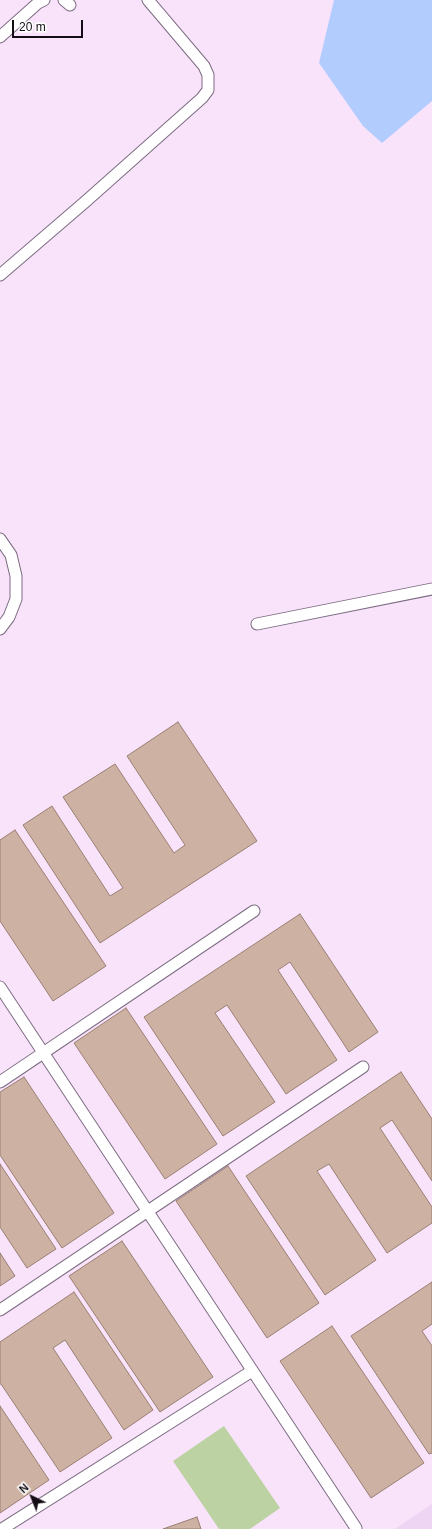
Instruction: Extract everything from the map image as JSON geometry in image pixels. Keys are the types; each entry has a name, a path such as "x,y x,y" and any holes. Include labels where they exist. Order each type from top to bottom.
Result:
{"lane":[{"path":"0,37 38,3 44,0"},
{"path":"0,275 202,98 208,90 208,75 204,66 148,0"},
{"path":"0,539 11,555 16,576 16,599 9,617 0,629"},
{"path":"257,624 432,589"},
{"path":"0,1082 254,912"},
{"path":"0,987 356,1528"},
{"path":"0,1310 363,1067"},
{"path":"2,1529 252,1371"}],"shaded area":[{"path":"432,1504 432,1529 395,1529"}],"green space":[{"path":"224,1426 280,1508 250,1529 219,1529 173,1461"}],"water":[{"path":"334,0 432,0 432,101 382,143 363,126 319,63"}],"building":[{"path":"178,722 257,841 100,943 23,825 52,806 110,896 123,888 63,797 115,764 174,853 185,845 127,756"},
{"path":"15,830 106,966 53,1001 0,921 0,840"},
{"path":"300,914 378,1032 349,1052 290,962 278,970 337,1060 286,1094 227,1005 215,1013 275,1102 223,1136 144,1017"},
{"path":"126,1008 217,1144 165,1179 74,1043"},
{"path":"401,1072 432,1119 432,1181 392,1120 380,1128 432,1207 432,1223 387,1253 329,1164 317,1171 376,1260 325,1295 246,1176"},
{"path":"24,1077 114,1213 62,1248 0,1155 0,1092"},
{"path":"0,1164 56,1249 27,1268 0,1227"},
{"path":"228,1166 319,1303 267,1338 176,1201"},
{"path":"122,1241 213,1377 160,1412 69,1276"},
{"path":"0,1253 15,1276 0,1286"},
{"path":"432,1282 432,1324 422,1331 432,1346 432,1453 429,1454 351,1336"},
{"path":"74,1292 153,1410 124,1430 65,1340 53,1348 112,1438 60,1472 0,1384 0,1342"},
{"path":"332,1326 424,1463 371,1498 280,1361"},
{"path":"0,1406 49,1480 0,1513"},
{"path":"197,1517 201,1529 163,1529"}]}
